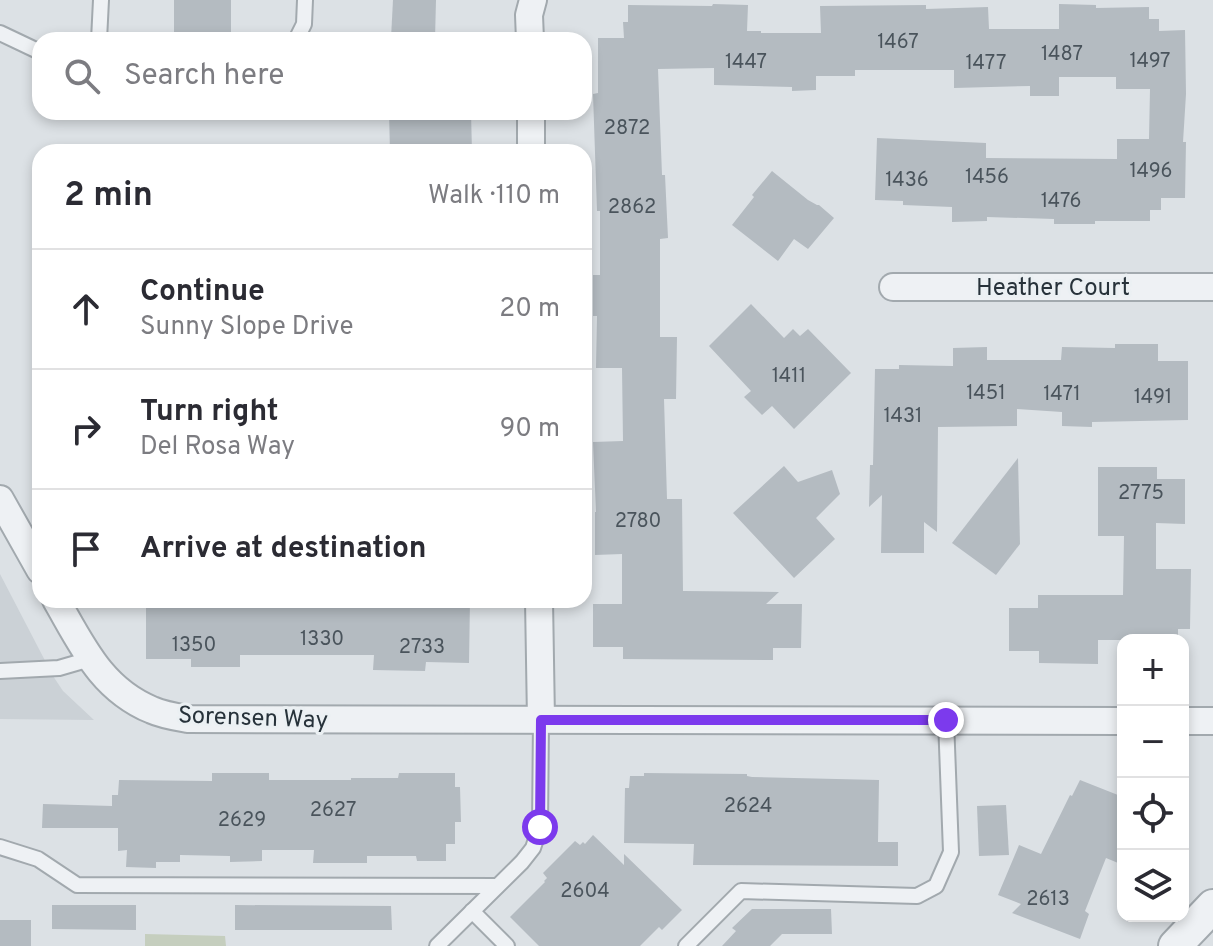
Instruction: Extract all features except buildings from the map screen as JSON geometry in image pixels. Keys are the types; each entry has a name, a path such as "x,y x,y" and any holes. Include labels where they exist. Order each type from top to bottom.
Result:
{"street":[{"path":"530,32 529,15 533,0"},
{"path":"531,120 531,144"},
{"name":"Heather Court","path":"893,287 1213,287"},
{"path":"0,499 32,556"},
{"name":"Sorensen Way","path":"61,608 90,659 107,681 130,699 154,711 188,719 1117,721"},
{"path":"539,608 541,720"},
{"path":"1189,721 1213,721"},
{"path":"1175,946 1213,906"}],"lane":[{"path":"99,32 101,0"},
{"path":"300,32 304,24 305,0"},
{"path":"0,33 32,48"},
{"path":"0,671 59,668 90,659"},
{"path":"437,946 533,848 540,827 541,720"},
{"path":"686,946 741,891 917,896 936,886 951,852 946,720"},
{"path":"0,847 38,859 77,885 497,886"},
{"path":"472,911 507,946"}],"shaded area":[{"path":"0,574 53,676 63,691 94,720 0,719"}],"green space":[{"path":"145,934 225,936 226,946 145,946"}],"route":[{"path":"540,827 541,720 946,720"}]}
